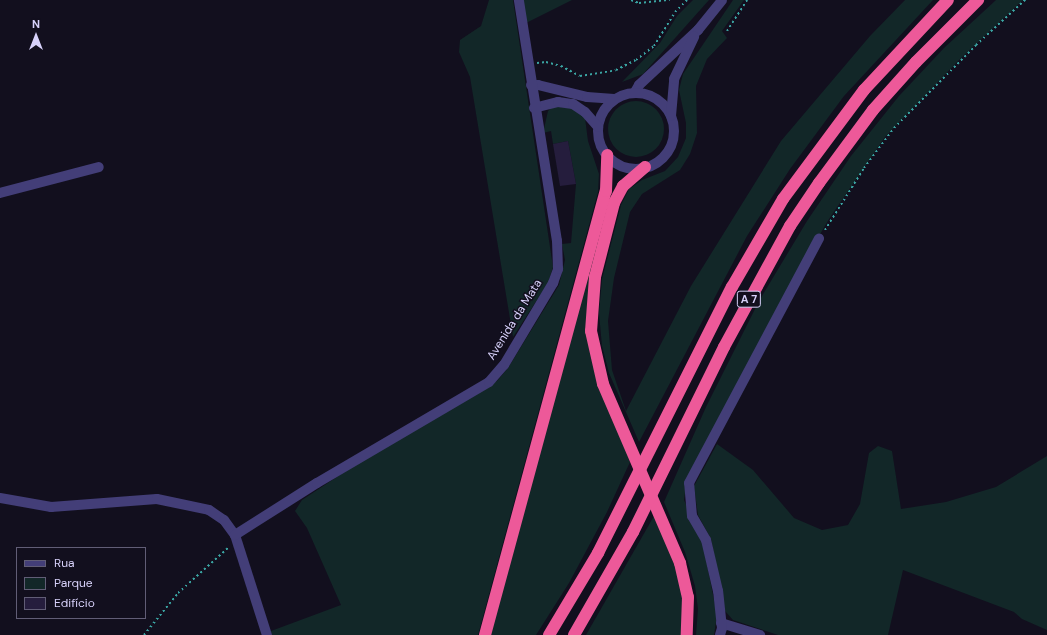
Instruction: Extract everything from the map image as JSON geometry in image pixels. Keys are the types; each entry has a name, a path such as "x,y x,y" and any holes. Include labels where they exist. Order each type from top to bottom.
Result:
{"highway":[{"name":"A 7","path":"549,635 598,553 732,287 783,199 860,95 906,42 948,0"},
{"name":"A 7","path":"574,635 632,532 724,347 790,226 819,183 873,110 916,62 978,0"},
{"path":"485,635 606,191 607,155"},
{"path":"645,167 623,186 614,203 595,277 591,308 591,331 597,362 627,440 665,524 685,580 689,610 687,635"}],"street":[{"name":"Avenida da Mata","path":"236,538 317,483 489,382 504,365 553,283 558,269 557,241 530,85 519,0"},
{"path":"635,92 639,85 698,30 722,0"},
{"path":"614,99 606,107 598,128 599,142 607,155 624,167 645,167 659,160 670,148 674,126 671,116 674,79 698,30"},
{"path":"530,85 538,85 587,97 614,99 635,92 656,99 671,116"},
{"path":"534,108 558,102 572,104 585,112 598,128"},
{"path":"0,193 99,166"},
{"path":"720,635 721,622 718,591 706,540 692,516 689,483 819,238"},
{"path":"0,498 51,507 157,499 208,510 224,520 236,538 267,635"},
{"path":"721,622 760,635"}],"path":[{"path":"631,0 639,3 670,0"},
{"path":"528,64 546,62 580,76 616,70 654,46 675,12 687,0"},
{"path":"727,31 747,0"},
{"path":"819,238 864,168 894,128 976,45 1025,0"},
{"path":"144,635 178,593 236,538"}],"green space":[{"path":"489,0 513,0 553,267 548,283 513,337 470,77 459,52 460,40 481,26"},
{"path":"523,0 572,0 526,23"},
{"path":"693,0 709,0 643,74 622,82 660,43 677,16"},
{"path":"733,0 744,0 722,31 727,38 707,59 696,86 697,133 690,154 680,170 642,194 630,212 614,278 608,321 612,370 626,411 691,286 781,141 870,36 905,0 933,0 844,96 790,169 747,236 639,442 609,373 602,346 599,313 602,279 621,205 629,189 642,180 665,171 678,157 686,138 686,123 679,90 683,74"},
{"path":"996,0 1023,0 960,59 885,137 829,219 795,277 686,486 684,500 703,544 717,615 714,635 696,635 698,609 695,586 685,552 664,502 706,407 759,301 807,221 851,156 899,96 944,48"},
{"path":"630,101 642,101 656,109 664,123 662,140 656,149 642,157 630,157 620,152 613,145 608,135 608,123 613,113 620,106"},
{"path":"553,106 577,109 585,118 588,141 599,174 598,192 478,635 272,635 271,631 341,605 307,528 295,511 302,500 352,467 497,381 508,368 559,285 565,260 562,244 571,243 576,184 568,141 553,144 551,131 543,133 548,111"},
{"path":"599,236 587,306 589,342 630,462 607,512 569,583 536,635 489,635"},
{"path":"717,444 753,470 794,518 822,530 848,525 860,504 869,453 878,446 892,451 901,509 946,502 996,487 1047,456 1047,630 1022,619 1014,612 903,570 888,635 778,635 733,620 725,611 711,539 698,515 694,486"},
{"path":"654,516 676,561 683,589 682,635 586,635"}],"building":[{"path":"568,141 576,184 560,186 553,144"}]}
